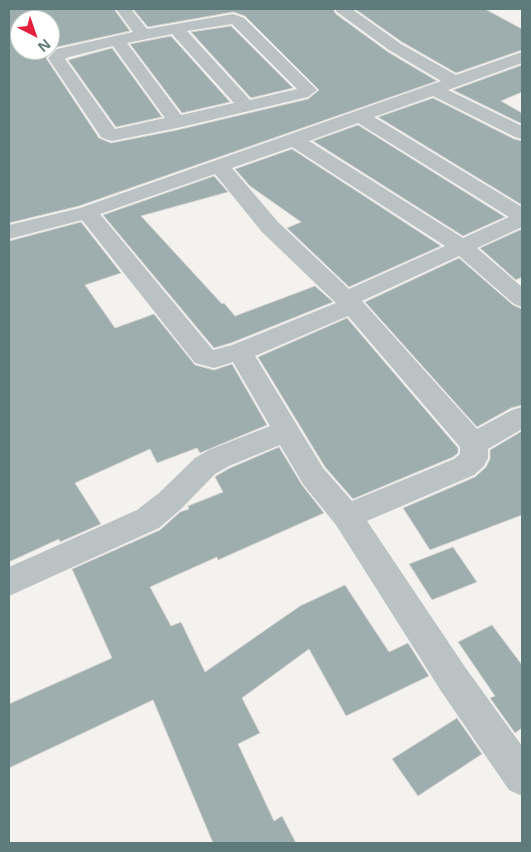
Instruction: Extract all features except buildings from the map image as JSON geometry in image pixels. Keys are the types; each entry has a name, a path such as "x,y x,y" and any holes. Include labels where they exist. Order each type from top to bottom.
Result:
{"street":[{"path":"123,9 143,34"},
{"path":"342,9 395,47 454,81"},
{"path":"233,19 238,21 308,88 306,92 177,122 117,135 108,134 56,58 63,53 143,34 233,19"},
{"path":"176,29 246,106"},
{"path":"117,40 177,122"},
{"path":"9,232 87,212 294,140 454,81 519,61"},
{"path":"433,89 522,133"},
{"path":"359,116 522,218"},
{"path":"294,140 461,246 522,298"},
{"path":"219,166 270,227 349,302 474,444 474,458 464,467 348,516"},
{"path":"87,212 204,357 214,360 240,352 349,302 522,218"},
{"path":"240,352 313,476 348,516 453,679 522,777"},
{"path":"474,444 522,417"},
{"path":"9,582 148,519 170,501 205,466 219,458 286,431"}]}
